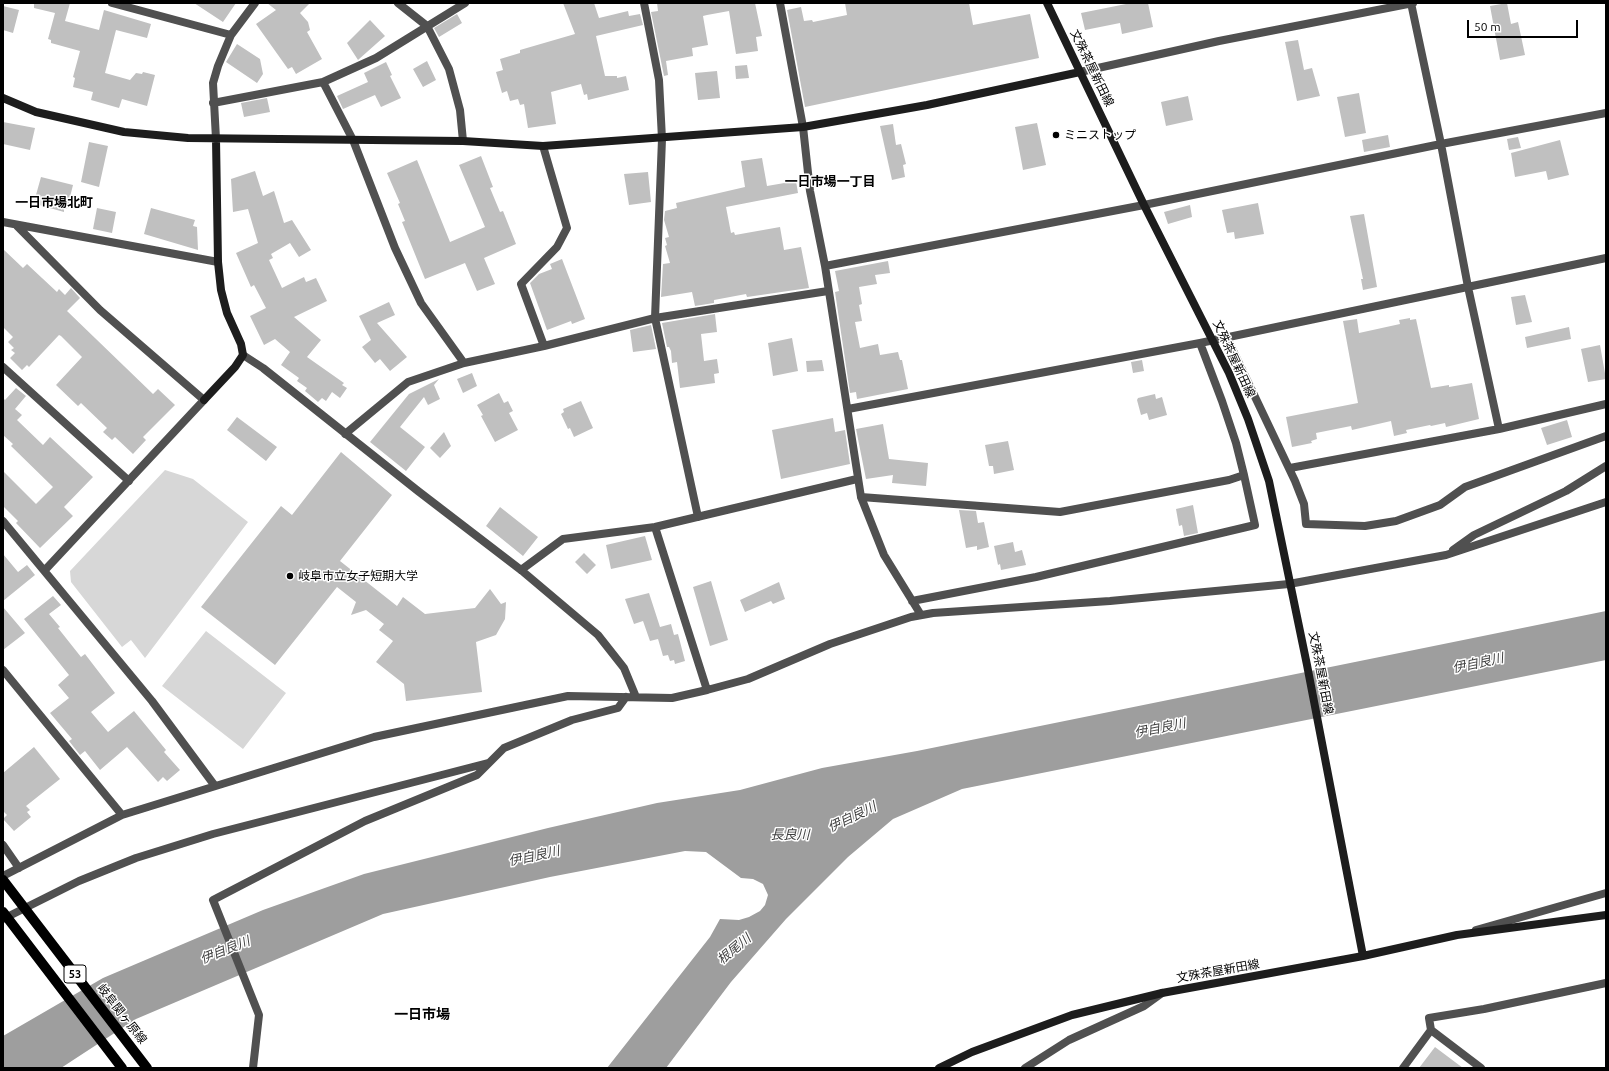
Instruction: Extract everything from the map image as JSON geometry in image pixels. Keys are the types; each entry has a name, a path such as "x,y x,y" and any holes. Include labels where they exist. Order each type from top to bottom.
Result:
{"main road":[{"name":"岐阜関ヶ原線","path":"3,880 147,1068"},
{"name":"53","path":"3,912 122,1068"}],"street":[{"path":"112,3 231,35"},
{"path":"45,570 235,367 243,355 242,344 227,313 221,290 218,262 216,139 213,83 218,66 231,35 255,3"},
{"path":"398,3 427,26 449,69 460,110 463,140"},
{"path":"213,102 323,82 376,58 465,3"},
{"path":"644,3 659,80 662,138 655,318 698,517"},
{"path":"780,3 803,127 810,191 825,266 848,409 857,479 861,496 884,555 922,615"},
{"name":"文殊茶屋新田線","path":"939,1068 972,1052 1072,1015 1162,993 1363,956 1269,481 1248,419 1213,341 1144,205 1047,3"},
{"path":"3,98 36,112 124,132 216,139 463,140 543,146 662,138 803,127 927,105 1219,41 1412,3 1468,287 1499,428"},
{"path":"323,82 353,140 395,248 421,303 464,363"},
{"path":"825,266 1144,205 1441,144 1606,113"},
{"path":"543,146 567,228 557,247 521,284 544,346"},
{"path":"3,222 218,262"},
{"path":"21,226 17,226 100,310 204,400"},
{"path":"848,409 1200,344 1606,258"},
{"path":"346,434 408,382 464,363 544,346 655,318 828,291"},
{"path":"1227,338 1290,468 1304,504 1306,524 1365,526 1396,521 1440,505 1465,487 1606,436"},
{"path":"912,601 1036,577 1255,525 1236,443 1200,344"},
{"path":"243,355 263,368 521,570 598,635 624,668 636,697"},
{"path":"3,368 129,481"},
{"path":"1290,468 1499,428 1606,404"},
{"path":"1446,555 1474,535 1566,491 1606,466"},
{"path":"861,496 1060,512 1228,480 1244,475"},
{"path":"521,570 563,539 655,527 857,479"},
{"path":"3,876 122,815 374,738 525,704 568,696 672,698 748,679 830,644 888,623 933,613 1110,601 1289,584 1446,555 1606,502"},
{"path":"3,521 152,701 214,786"},
{"path":"655,527 707,690"},
{"path":"3,670 122,815"},
{"path":"253,1068 259,1015 213,900 366,821 477,775 504,748 572,720 618,708 626,697"},
{"path":"3,919 79,881 136,858 213,834 488,763"},
{"path":"3,845 19,868"},
{"path":"1363,956 1457,935 1606,893"},
{"path":"1457,935 1606,915"},
{"path":"1403,1068 1431,1030 1430,1018 1484,1009 1606,984"},
{"path":"1025,1068 1069,1040 1144,1006 1162,993"},
{"path":"1431,1030 1481,1068"}],"shaded area":[{"path":"165,470 193,479 248,522 145,658 131,640 122,647 71,582 70,571"},
{"path":"206,631 286,693 243,749 162,686"}],"water":[{"name":"長良川","path":"1606,611 1606,660 962,789 893,819 848,857 786,919 731,982 666,1068 607,1068 710,937 720,919 739,920 749,917 760,911 765,905 768,895 763,884 753,879 741,878 706,852 685,851 550,877 383,914 136,1019 61,1068 3,1068 3,1036 103,978 263,910 364,874 548,828 657,803 740,790 822,768 917,751"}],"building":[{"path":"34,3 70,3 65,21 99,30 104,10 151,24 147,38 116,30 105,73 130,80 136,73 142,74 143,72 155,75 147,106 122,99 119,108 91,100 93,92 73,87 75,78 73,77 80,51 51,43 51,40 48,39 55,13 34,8"},
{"path":"194,3 236,3 223,22"},
{"path":"267,3 310,3 300,13 308,22 310,30 307,32 322,59 296,74 292,67 288,69 256,24 276,10"},
{"path":"563,3 594,3 599,18 628,11 629,16 640,14 643,25 596,36 605,76 617,76 617,78 626,76 629,90 588,100 587,94 584,95 581,84 551,92 556,124 528,128 524,104 520,105 518,99 510,101 507,91 502,93 496,72 503,70 500,59 520,53 520,50 575,34"},
{"path":"657,3 755,3 762,36 756,37 758,51 736,54 729,11 703,16 708,45 692,48 693,56 666,61 668,75 664,76 651,12 658,11"},
{"path":"845,3 969,3 973,25 1030,14 1039,58 805,107 787,10 801,7 804,21 812,20 813,22 847,15"},
{"path":"1131,3 1148,3 1153,27 1122,34 1120,23 1085,30 1081,13"},
{"path":"1507,3 1511,24 1518,22 1525,55 1500,60 1490,6"},
{"path":"3,6 19,10 13,33 3,30"},
{"path":"457,14 462,23 439,37 434,28"},
{"path":"370,20 385,36 358,60 347,43"},
{"path":"1298,40 1304,70 1312,68 1320,96 1297,101 1285,42"},
{"path":"237,44 260,59 263,74 257,83 226,62"},
{"path":"427,61 436,80 423,87 413,69"},
{"path":"386,62 392,75 390,76 401,98 381,107 375,95 343,109 337,96 368,82 364,73"},
{"path":"747,65 749,78 736,79 735,66"},
{"path":"717,71 720,98 698,100 695,73"},
{"path":"1359,93 1366,133 1345,137 1337,97"},
{"path":"1188,96 1193,120 1166,126 1161,102"},
{"path":"267,98 270,112 244,117 241,103"},
{"path":"3,122 35,128 30,150 3,144"},
{"path":"1037,123 1046,165 1023,170 1015,127"},
{"path":"893,124 896,145 901,144 906,164 903,165 905,177 892,180 880,126"},
{"path":"1388,135 1390,147 1364,152 1362,140"},
{"path":"1518,137 1521,148 1509,150 1507,139"},
{"path":"1560,140 1569,175 1548,180 1546,171 1515,177 1511,153"},
{"path":"89,142 108,146 99,187 81,182"},
{"path":"481,156 493,187 490,188 500,212 503,211 516,244 484,258 495,284 477,291 465,263 425,279 402,222 405,221 398,204 400,203 387,173 417,160 450,242 485,227 459,165"},
{"path":"762,158 767,186 796,181 798,193 726,207 731,233 734,232 735,235 780,227 784,250 801,247 809,288 747,297 746,294 714,300 714,303 695,306 692,292 661,297 663,264 670,263 665,246 667,245 665,238 669,237 664,220 665,211 677,208 676,203 745,187 741,161"},
{"path":"255,171 263,196 274,191 284,223 292,220 311,250 299,257 290,243 271,254 273,258 269,260 282,288 304,277 306,282 316,278 327,301 294,317 321,340 307,357 344,383 342,385 347,388 340,398 332,392 326,401 322,398 318,402 305,391 307,388 297,381 299,378 281,365 290,352 275,339 264,345 250,316 266,308 254,285 251,287 236,253 258,243 248,209 233,212 231,179"},
{"path":"648,172 651,202 629,205 624,174"},
{"path":"41,177 73,185 67,209 64,209 64,212 39,205 34,202"},
{"path":"1258,203 1264,234 1235,239 1234,232 1227,233 1222,210"},
{"path":"1190,205 1192,217 1168,224 1164,212"},
{"path":"97,208 116,212 112,233 93,229"},
{"path":"151,208 195,220 193,226 197,227 198,250 144,234"},
{"path":"1364,214 1377,287 1363,290 1361,279 1363,279 1350,216"},
{"path":"3,249 23,268 27,264 57,292 59,289 65,295 71,288 80,298 67,311 153,394 158,389 175,405 143,437 146,440 133,454 115,437 112,440 103,432 107,428 81,403 78,406 56,385 82,357 61,336 59,335 29,367 27,365 22,370 10,358 15,353 11,350 14,348 8,342 13,337 3,327"},
{"path":"562,259 585,319 572,324 571,321 547,330 530,283 539,274 552,269 550,264"},
{"path":"888,261 890,273 875,275 877,284 859,287 862,304 859,305 862,321 855,322 860,348 878,344 880,355 898,352 900,360 902,360 908,389 857,399 856,392 850,393 835,292 839,291 835,271"},
{"path":"1525,295 1532,322 1516,325 1511,297"},
{"path":"389,302 395,315 377,323 407,357 390,371 380,359 375,363 362,347 371,340 359,316"},
{"path":"715,314 717,332 701,334 704,361 717,359 719,373 714,374 715,383 680,388 677,362 672,363 671,351 669,347 667,347 662,323"},
{"path":"1410,318 1410,320 1416,319 1431,388 1472,383 1479,419 1446,427 1445,423 1430,425 1406,430 1407,433 1394,436 1391,421 1352,430 1351,426 1316,433 1317,439 1311,441 1312,443 1292,447 1286,417 1358,403 1343,321 1357,319 1359,333 1400,324 1399,320"},
{"path":"651,325 656,349 633,352 630,330"},
{"path":"1569,327 1571,339 1527,348 1525,337"},
{"path":"792,338 798,371 773,376 768,343"},
{"path":"1600,345 1606,379 1588,382 1581,349"},
{"path":"822,360 824,371 807,372 806,361"},
{"path":"1142,360 1144,371 1133,373 1131,362"},
{"path":"472,373 477,386 463,393 457,379"},
{"path":"439,379 434,385 440,399 428,405 424,397 400,427 425,447 406,471 370,442 409,394"},
{"path":"16,388 26,396 15,409 22,415 17,420 43,445 50,437 93,477 64,507 73,516 40,548 16,523 18,521 3,506 3,471 36,504 53,487 11,446 13,444 3,435 3,398 5,400"},
{"path":"499,393 504,403 508,401 513,411 509,413 518,430 495,442 481,416 483,415 477,405"},
{"path":"1155,394 1156,399 1162,397 1167,415 1149,420 1147,413 1141,415 1137,400 1138,398"},
{"path":"581,401 593,428 574,437 570,428 568,429 561,414 564,412 563,409"},
{"path":"237,417 277,447 266,461 227,430"},
{"path":"833,418 835,432 845,430 850,464 781,479 772,430"},
{"path":"1567,420 1572,437 1547,445 1541,428"},
{"path":"883,424 889,459 928,463 926,486 892,483 893,475 866,479 856,429"},
{"path":"444,432 451,446 440,458 430,448"},
{"path":"1008,441 1014,470 994,474 993,466 989,466 985,445"},
{"path":"341,452 392,495 340,561 397,606 403,597 425,614 475,608 490,589 501,604 506,602 505,619 496,635 476,642 482,692 406,701 404,684 376,662 393,641 379,630 384,624 366,610 351,615 356,602 337,587 275,665 201,607 281,506 292,515"},
{"path":"1193,505 1198,533 1184,536 1182,525 1179,526 1176,509"},
{"path":"500,507 538,537 523,556 486,526"},
{"path":"959,510 976,511 978,523 984,522 989,547 977,550 977,546 966,548"},
{"path":"645,536 652,560 611,569 606,545"},
{"path":"1013,542 1015,552 1022,550 1026,565 1001,570 1000,564 998,565 994,546"},
{"path":"584,553 596,565 587,574 575,562"},
{"path":"3,554 18,572 27,565 35,575 3,601"},
{"path":"711,581 728,640 710,646 693,587"},
{"path":"779,582 785,599 773,604 771,601 745,612 740,600"},
{"path":"649,593 660,627 671,624 674,635 678,634 685,661 675,664 674,660 670,661 668,655 663,656 658,639 650,641 643,621 634,624 625,599"},
{"path":"53,596 61,605 49,614 81,657 85,654 115,693 91,712 108,732 134,711 166,750 164,752 180,770 167,781 163,777 158,782 127,747 100,770 85,751 80,755 69,741 72,739 50,713 69,698 58,685 69,675 24,619"},
{"path":"3,607 25,633 3,650"},
{"path":"34,747 60,779 26,806 30,810 27,812 31,817 14,831 3,819 7,815 3,811 3,773"},
{"path":"1435,1047 1463,1068 1419,1068"}],"place":[{"name":"ミニストップ","path":"1056,135"},
{"name":"岐阜市立女子短期大学","path":"290,576"}],"district":[{"name":"一日市場一丁目","path":"830,182"},
{"name":"一日市場北町","path":"54,203"},
{"name":"一日市場","path":"422,1014"}],"water label":[{"name":"伊自良川","path":"1478,663"},
{"name":"伊自良川","path":"1160,728"},
{"name":"伊自良川","path":"852,817"},
{"name":"伊自良川","path":"534,856"},
{"name":"根尾川","path":"734,949"},
{"name":"伊自良川","path":"225,950"}]}
